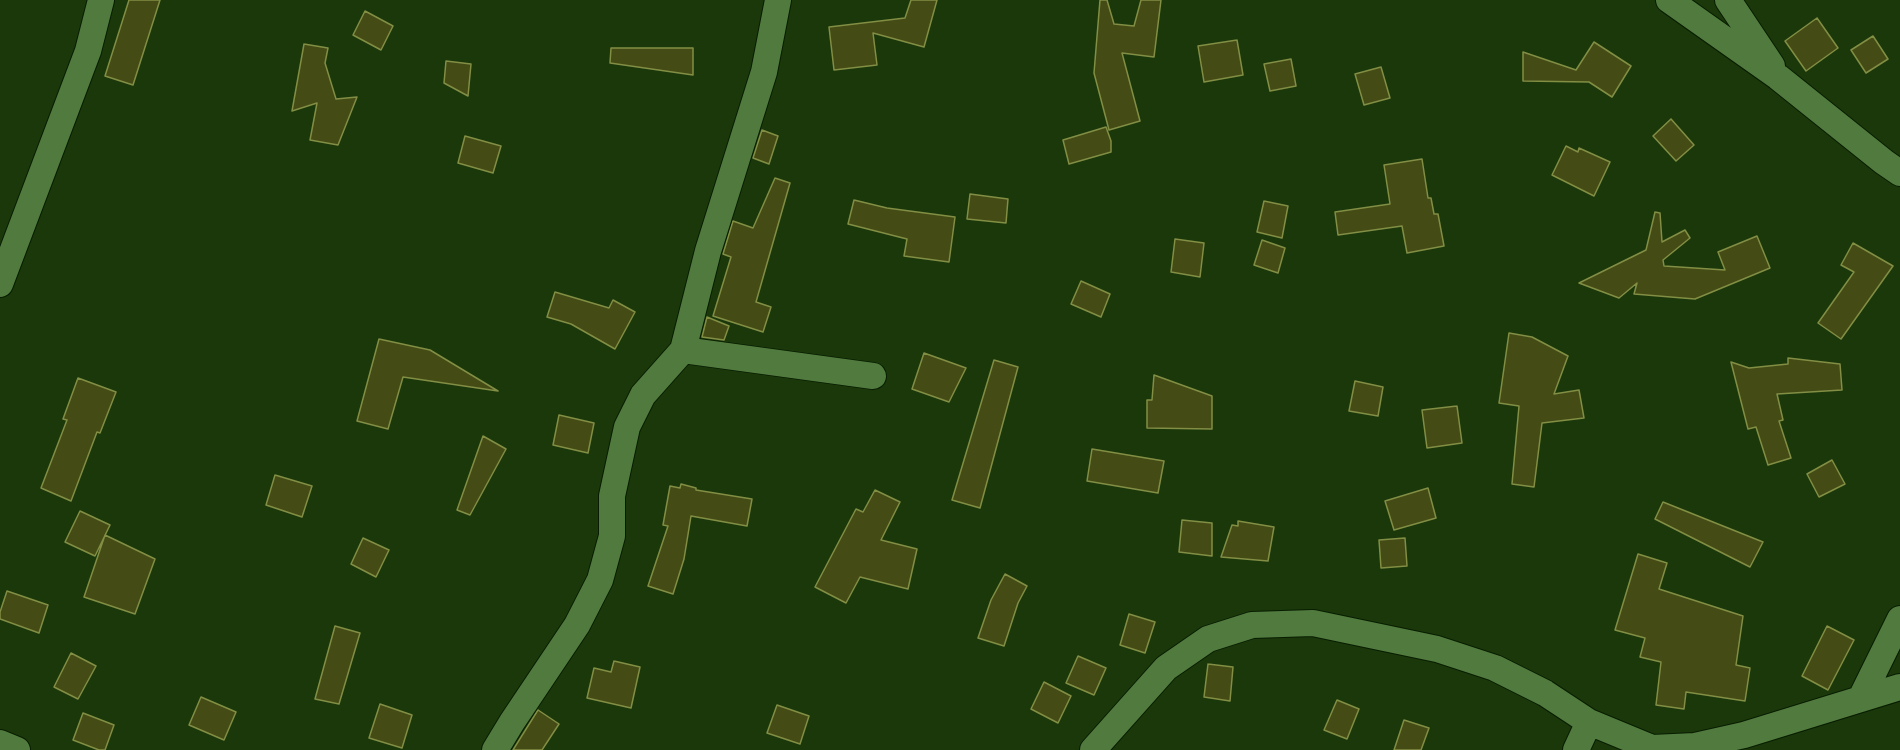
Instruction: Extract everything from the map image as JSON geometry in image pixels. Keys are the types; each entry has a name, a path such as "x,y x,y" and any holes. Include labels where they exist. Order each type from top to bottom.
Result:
{"street":[{"path":"0,284 88,51 101,0"},
{"path":"495,750 577,625 600,580 612,536 612,496 627,427 643,395 683,350 708,251 764,72 778,0"},
{"path":"1669,0 1778,77 1900,173"},
{"path":"1728,0 1778,77"},
{"path":"683,350 873,376"},
{"path":"1861,698 1900,619"},
{"path":"1093,750 1166,668 1209,639 1252,625 1313,623 1437,649 1495,668 1545,693 1588,722 1652,748 1695,746 1744,735 1900,687"},
{"path":"1576,750 1588,722"},
{"path":"0,743 17,750"}],"building":[{"path":"129,0 160,0 133,85 105,76"},
{"path":"911,0 937,0 924,47 873,33 877,65 834,70 829,27 905,18"},
{"path":"1100,0 1107,0 1114,24 1134,26 1141,0 1161,0 1154,57 1122,53 1140,121 1109,130 1094,73"},
{"path":"365,11 393,26 381,50 353,35"},
{"path":"1817,18 1838,48 1806,71 1785,41"},
{"path":"1873,36 1888,59 1866,73 1851,50"},
{"path":"1237,40 1243,75 1204,82 1198,46"},
{"path":"1594,42 1631,66 1612,97 1589,82 1523,81 1523,52 1576,70"},
{"path":"304,44 328,48 325,63 336,99 357,97 338,145 310,140 317,103 292,111"},
{"path":"611,48 693,48 693,75 610,63"},
{"path":"1291,59 1296,86 1270,91 1264,64"},
{"path":"446,61 471,64 468,96 444,83"},
{"path":"1381,67 1390,98 1364,105 1355,74"},
{"path":"1671,119 1694,145 1676,161 1653,136"},
{"path":"1106,127 1111,141 1111,152 1069,164 1063,140"},
{"path":"762,130 778,136 769,164 753,158"},
{"path":"465,136 501,146 493,173 458,163"},
{"path":"1566,146 1578,152 1579,148 1610,162 1594,196 1552,175"},
{"path":"1422,159 1428,198 1431,198 1434,214 1438,214 1444,246 1407,253 1402,226 1338,235 1335,212 1390,204 1384,165"},
{"path":"775,178 790,183 756,302 771,307 763,332 713,316 731,257 723,254 733,221 753,228"},
{"path":"970,194 1008,199 1006,223 967,219"},
{"path":"854,200 887,208 955,217 949,262 904,256 907,239 848,224"},
{"path":"1264,201 1288,206 1282,238 1257,232"},
{"path":"1655,212 1660,213 1662,242 1685,230 1690,238 1663,260 1664,266 1725,270 1718,252 1757,236 1770,268 1695,299 1634,294 1637,283 1619,298 1579,283 1646,250"},
{"path":"1175,239 1204,243 1200,277 1171,272"},
{"path":"1262,240 1285,248 1278,273 1254,265"},
{"path":"1853,243 1893,266 1841,339 1818,323 1854,272 1841,265"},
{"path":"1081,281 1110,294 1101,317 1071,304"},
{"path":"555,292 609,308 613,300 635,312 615,349 571,324 547,317"},
{"path":"707,317 729,326 724,340 702,337"},
{"path":"1509,333 1532,337 1568,356 1554,394 1579,390 1584,418 1542,423 1534,487 1512,484 1519,406 1499,403"},
{"path":"379,339 430,350 498,391 403,377 388,429 357,421"},
{"path":"924,353 966,368 949,402 912,389"},
{"path":"1788,358 1840,364 1842,390 1777,394 1783,420 1779,421 1791,458 1768,465 1756,427 1748,429 1731,362 1749,368 1788,364"},
{"path":"994,360 1018,367 980,508 952,500"},
{"path":"1154,375 1212,396 1212,429 1147,428 1147,400 1152,400"},
{"path":"78,378 116,392 100,433 97,432 71,501 41,488 67,420 63,419"},
{"path":"1355,381 1383,387 1378,416 1349,411"},
{"path":"1457,406 1462,443 1427,448 1422,410"},
{"path":"559,415 594,423 588,453 553,445"},
{"path":"483,436 506,449 470,515 457,510"},
{"path":"1092,449 1164,461 1158,493 1087,481"},
{"path":"1832,460 1845,484 1819,497 1807,474"},
{"path":"275,475 312,486 302,517 266,505"},
{"path":"681,484 696,488 696,490 752,499 747,526 691,516 684,559 673,594 648,586 668,526 663,525 670,486 680,488"},
{"path":"1428,488 1436,518 1394,530 1385,501"},
{"path":"875,490 900,502 881,540 917,549 908,589 860,577 846,603 815,587 856,509 863,512"},
{"path":"1663,502 1763,542 1750,567 1655,519"},
{"path":"80,511 110,525 95,556 65,542"},
{"path":"1182,520 1212,523 1212,556 1179,552"},
{"path":"1238,521 1274,527 1268,561 1221,557 1232,525 1238,526"},
{"path":"105,535 155,559 135,614 84,597"},
{"path":"363,538 389,550 376,577 351,564"},
{"path":"1405,538 1407,566 1381,568 1379,540"},
{"path":"1638,554 1667,563 1659,589 1743,616 1736,665 1750,668 1745,701 1686,692 1684,709 1656,705 1661,662 1640,657 1645,638 1615,630"},
{"path":"1005,574 1027,586 1018,603 1004,646 978,638 991,600"},
{"path":"7,591 48,605 39,633 0,619"},
{"path":"1129,614 1155,622 1145,653 1120,645"},
{"path":"335,626 360,633 339,704 315,699"},
{"path":"1827,626 1854,640 1828,690 1802,676"},
{"path":"71,653 96,666 78,699 54,687"},
{"path":"1078,656 1106,668 1094,695 1066,683"},
{"path":"614,661 640,667 631,708 587,698 594,668 611,672"},
{"path":"1208,664 1233,667 1230,701 1204,697"},
{"path":"1044,682 1071,696 1058,723 1031,709"},
{"path":"201,697 236,712 224,740 189,725"},
{"path":"1337,700 1359,709 1347,739 1324,730"},
{"path":"380,704 412,715 402,748 369,738"},
{"path":"777,705 809,716 800,744 767,733"},
{"path":"538,710 559,724 542,750 513,750"},
{"path":"83,713 114,725 105,750 73,740"},
{"path":"1404,720 1429,728 1421,750 1394,750"}]}
